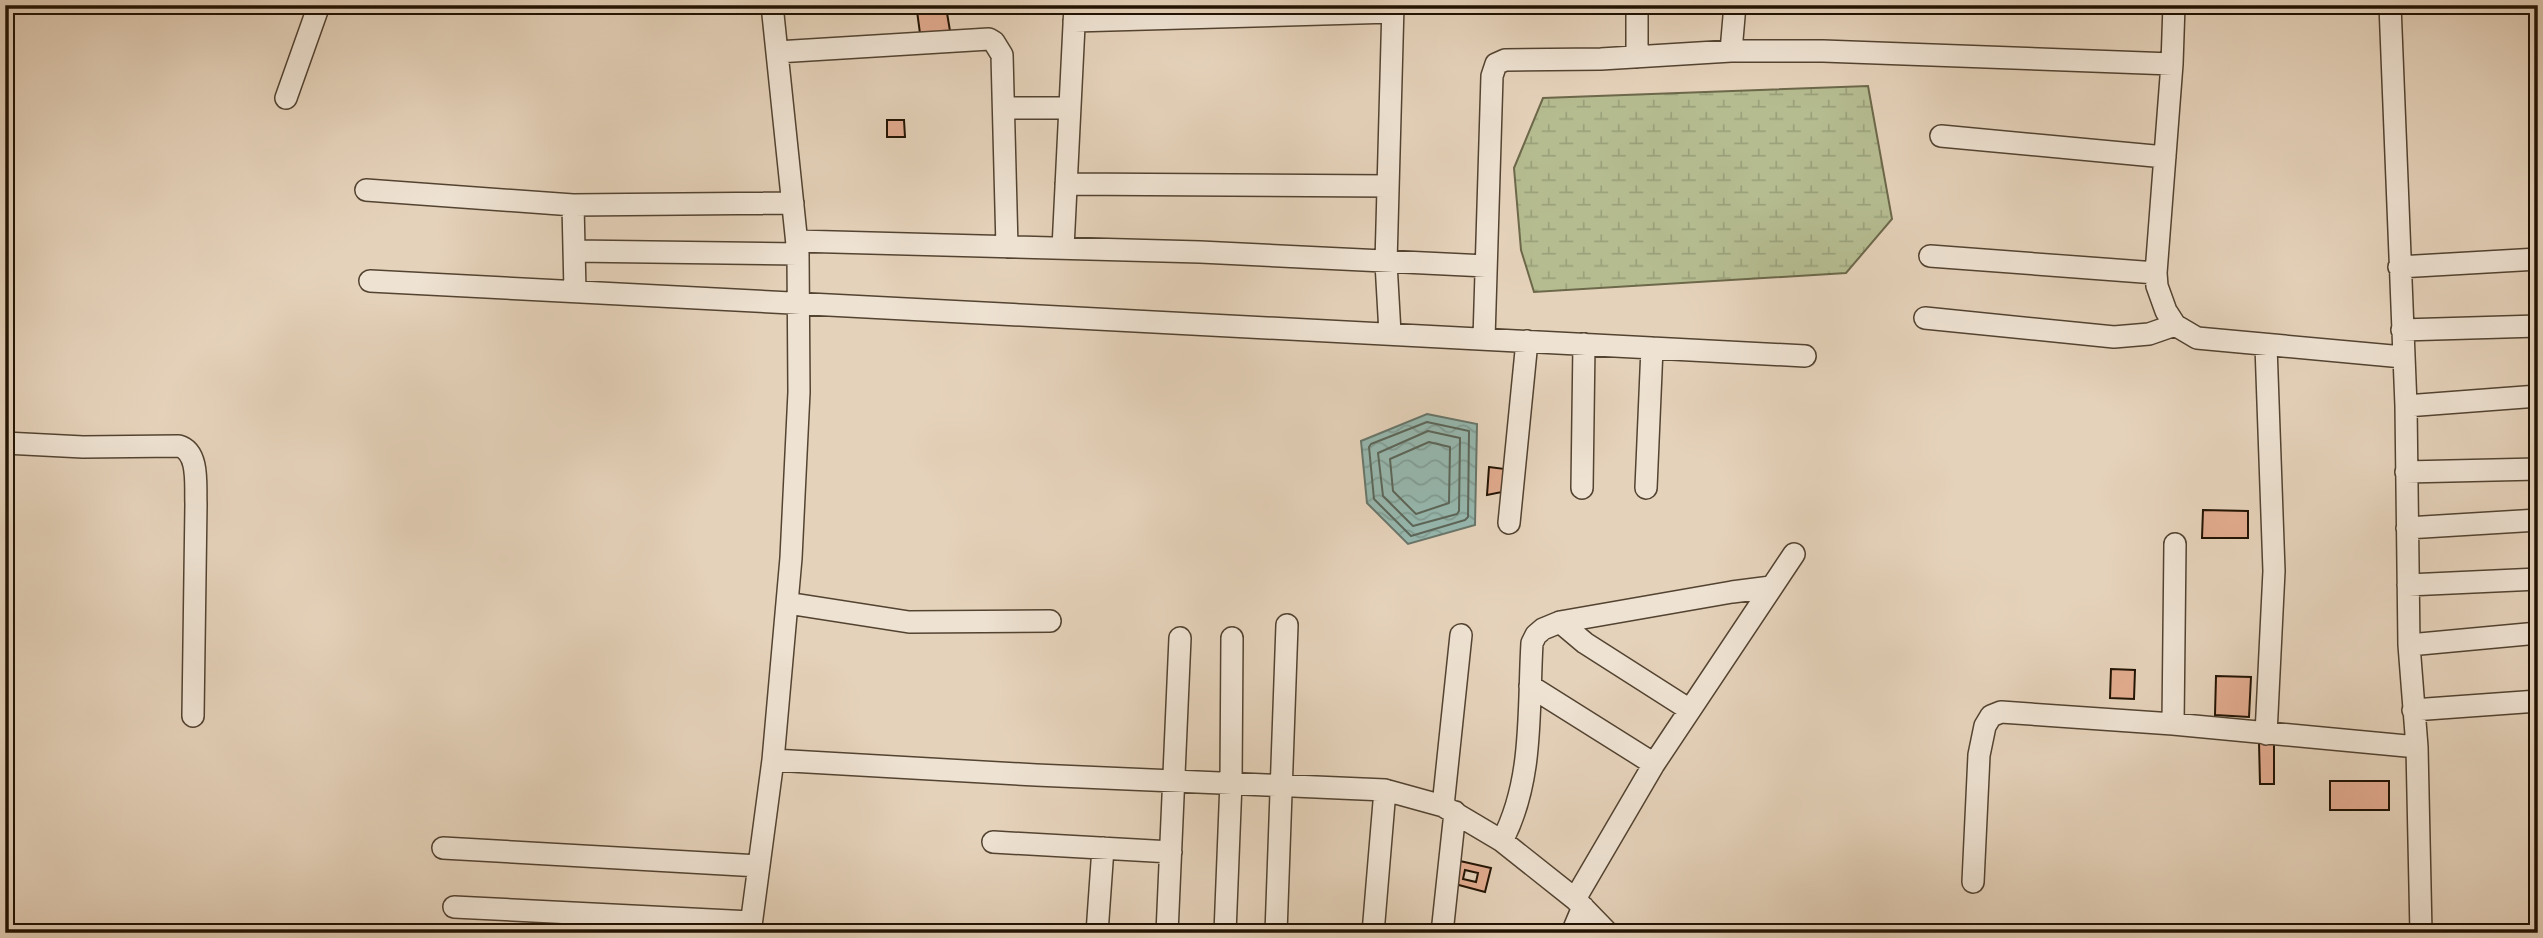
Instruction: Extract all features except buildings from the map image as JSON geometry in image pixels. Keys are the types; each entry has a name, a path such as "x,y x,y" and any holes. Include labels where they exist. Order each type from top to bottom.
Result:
{"street":[{"path":"286,98 319,5"},
{"path":"454,907 751,928 773,760 797,463 798,247 772,5"},
{"path":"1637,5 1637,57"},
{"path":"1731,51 1735,5"},
{"path":"2174,5 2156,273 2157,286 2166,311 2175,325 2197,338 2403,357"},
{"path":"2390,5 2406,406 2409,645 2417,747 2421,933"},
{"path":"1063,248 1075,13 1393,9 1386,263 1390,333"},
{"path":"777,52 989,39 995,42 1002,55 1007,247"},
{"path":"1484,339 1493,68 1505,60 1637,57 1731,51 1823,51 2172,64"},
{"path":"1005,108 1069,108"},
{"path":"1941,136 2165,157"},
{"path":"1066,184 1388,186"},
{"path":"366,190 573,205 793,203"},
{"path":"573,205 576,291"},
{"path":"574,251 1007,247 1199,252 1486,267"},
{"path":"1930,256 2156,273"},
{"path":"2399,267 2538,259"},
{"path":"370,281 1805,356"},
{"path":"1925,317 2114,337 2149,334 2175,325"},
{"path":"2402,330 2538,326"},
{"path":"1509,523 1527,341"},
{"path":"1582,488 1584,344"},
{"path":"2266,346 2274,571 2266,734"},
{"path":"1646,488 1652,348"},
{"path":"2406,406 2538,396"},
{"path":"5,443 179,446 190,453 195,475 196,504 193,716"},
{"path":"2406,472 2538,469"},
{"path":"2407,528 2538,520"},
{"path":"2174,724 2175,544"},
{"path":"1572,933 1579,903 1654,764 1794,554"},
{"path":"2408,585 2538,579"},
{"path":"1502,841 1514,816 1530,735 1532,643 1536,635 1560,622 1771,587"},
{"path":"787,603 909,622 1050,621"},
{"path":"1560,622 1585,643 1690,710"},
{"path":"1276,933 1287,625"},
{"path":"2409,645 2538,633"},
{"path":"1442,933 1461,635"},
{"path":"1167,933 1180,638"},
{"path":"1224,933 1231,782 1232,638"},
{"path":"1530,686 1654,764"},
{"path":"2413,710 2538,701"},
{"path":"1973,882 1979,755 1985,726 1991,716 2001,712 2174,724 2417,747"},
{"path":"773,760 1385,790 1449,809 1502,841 1579,903 1608,933"},
{"path":"1373,933 1385,790"},
{"path":"993,842 1171,852"},
{"path":"443,848 759,866"},
{"path":"1097,933 1103,848"}],"green space":[{"path":"1868,86 1892,219 1846,273 1534,292 1521,250 1514,168 1543,98"}],"water":[{"path":"1427,414 1477,424 1475,525 1408,544 1367,503 1361,441"}]}
